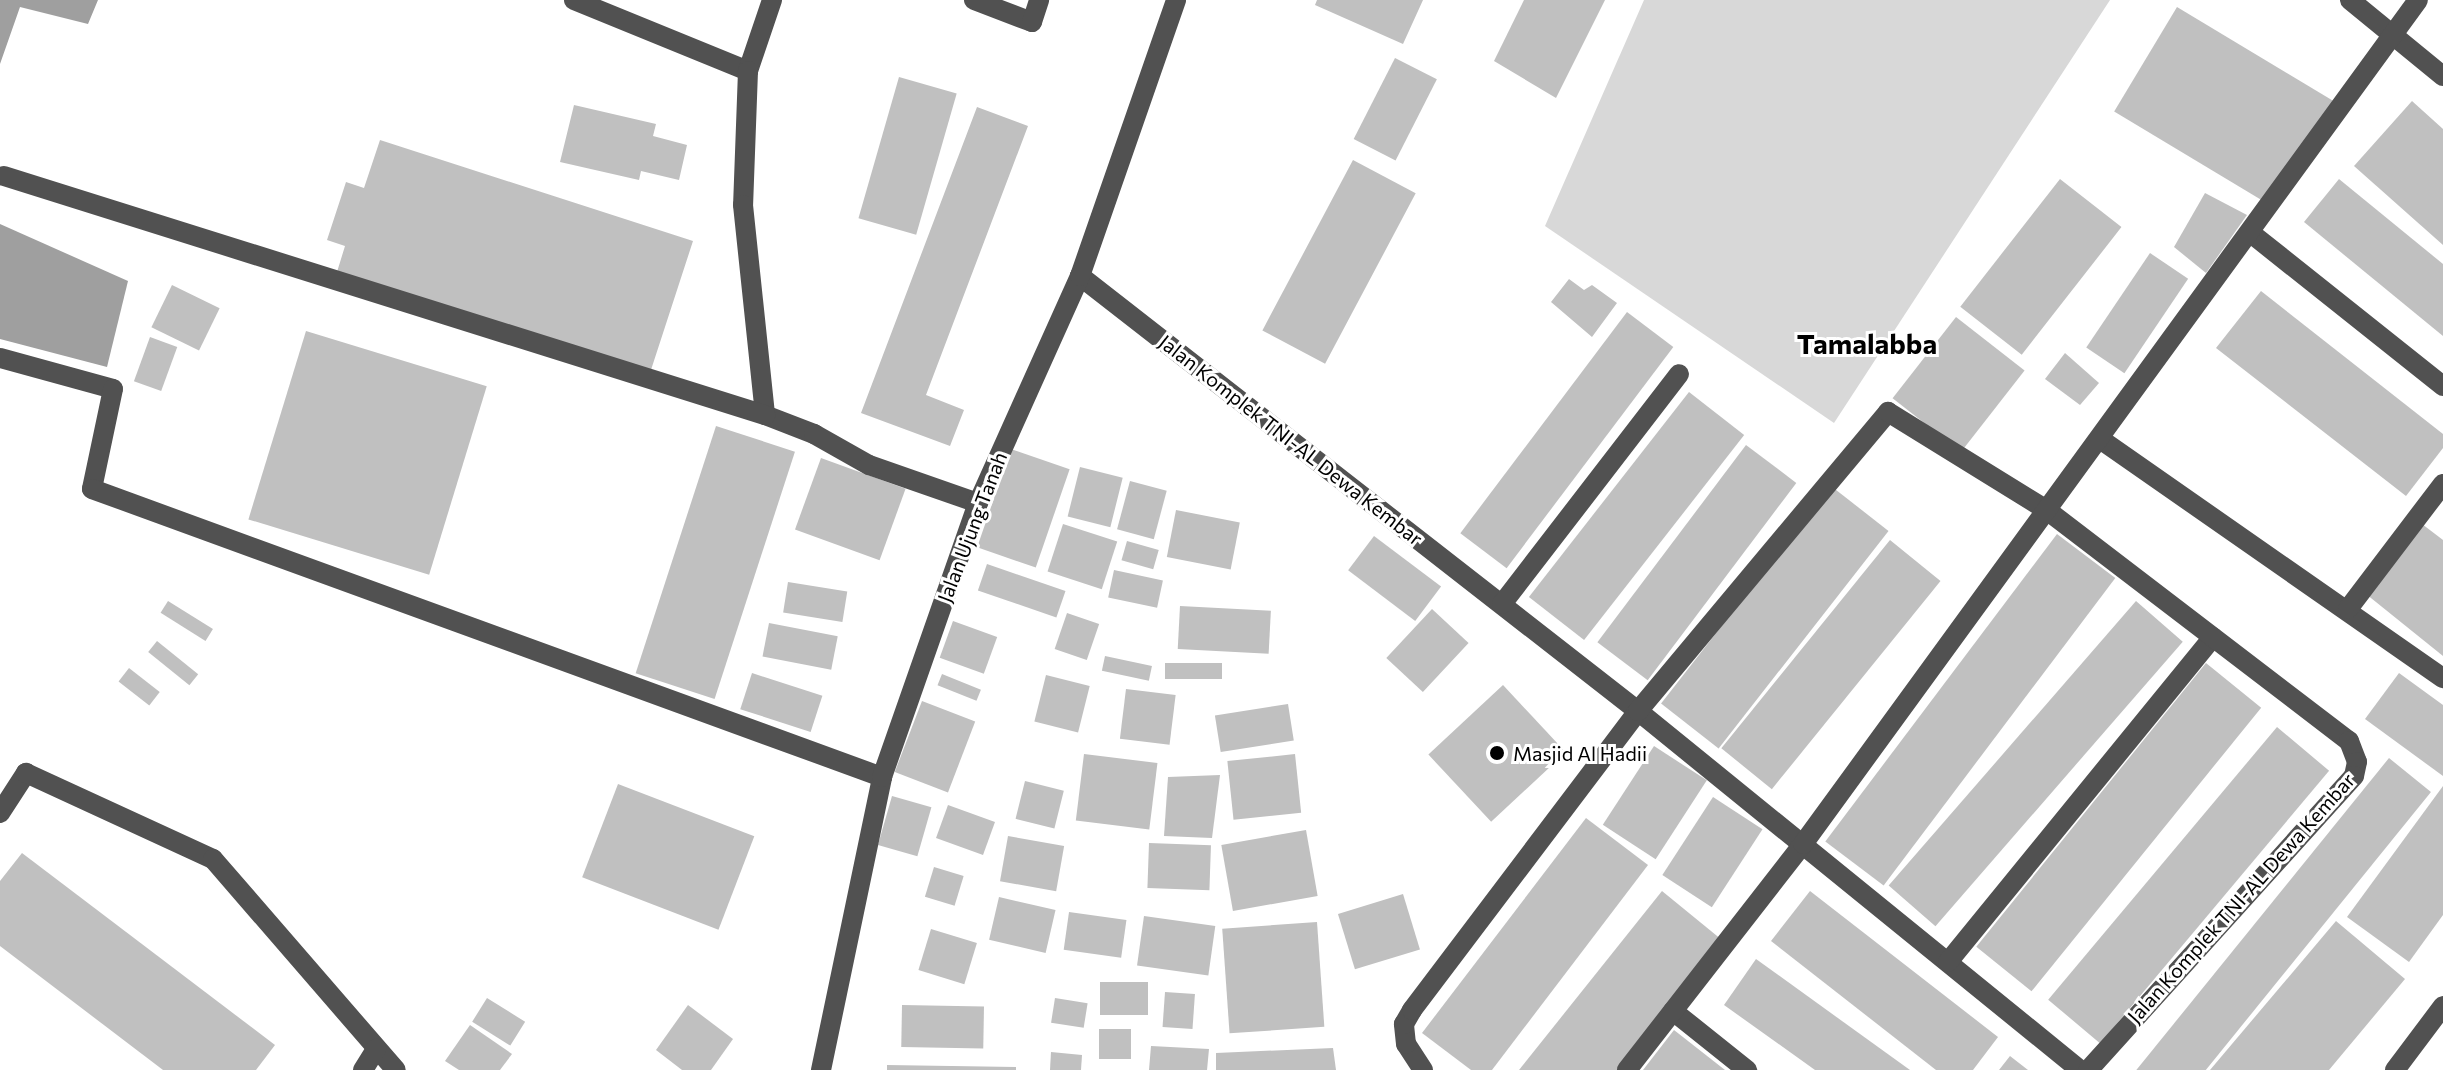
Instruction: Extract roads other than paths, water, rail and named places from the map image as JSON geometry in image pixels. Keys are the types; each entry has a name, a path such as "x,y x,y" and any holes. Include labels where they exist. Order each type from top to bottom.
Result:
{"street":[{"path":"574,0 748,71"},
{"path":"765,415 743,205 748,71 772,0"},
{"path":"974,0 1032,22 1039,0"},
{"name":"Jalan Ujung Tanah","path":"821,1070 882,777 978,503 1080,276 1176,0"},
{"path":"2350,0 2443,76"},
{"path":"1627,1070 1803,844 2252,234 2418,0"},
{"path":"4,176 765,415 869,465 978,503"},
{"path":"2252,234 2443,386"},
{"name":"Jalan Komplek TNI-AL Dewa Kembar","path":"1080,276 1638,711 2080,1070"},
{"path":"0,358 113,389 92,489 882,777"},
{"path":"1502,604 1679,374"},
{"name":"Jalan Komplek TNI-AL Dewa Kembar","path":"1423,1070 1406,1044 1404,1024 1412,1010 1638,711 1888,412 2048,511 2349,741 2357,762 2354,776 2088,1070"},
{"path":"2100,439 2443,678"},
{"path":"2348,609 2443,484"},
{"path":"1948,962 2213,637"},
{"path":"0,813 26,773 213,859 396,1070"},
{"path":"2395,1070 2443,1006"},
{"path":"1673,1011 1747,1070"},
{"path":"363,1070 376,1049"}],"place":[{"name":"Masjid Al Hadii","path":"1497,753"}],"district":[{"name":"Tamalabba","path":"1867,343"}]}
